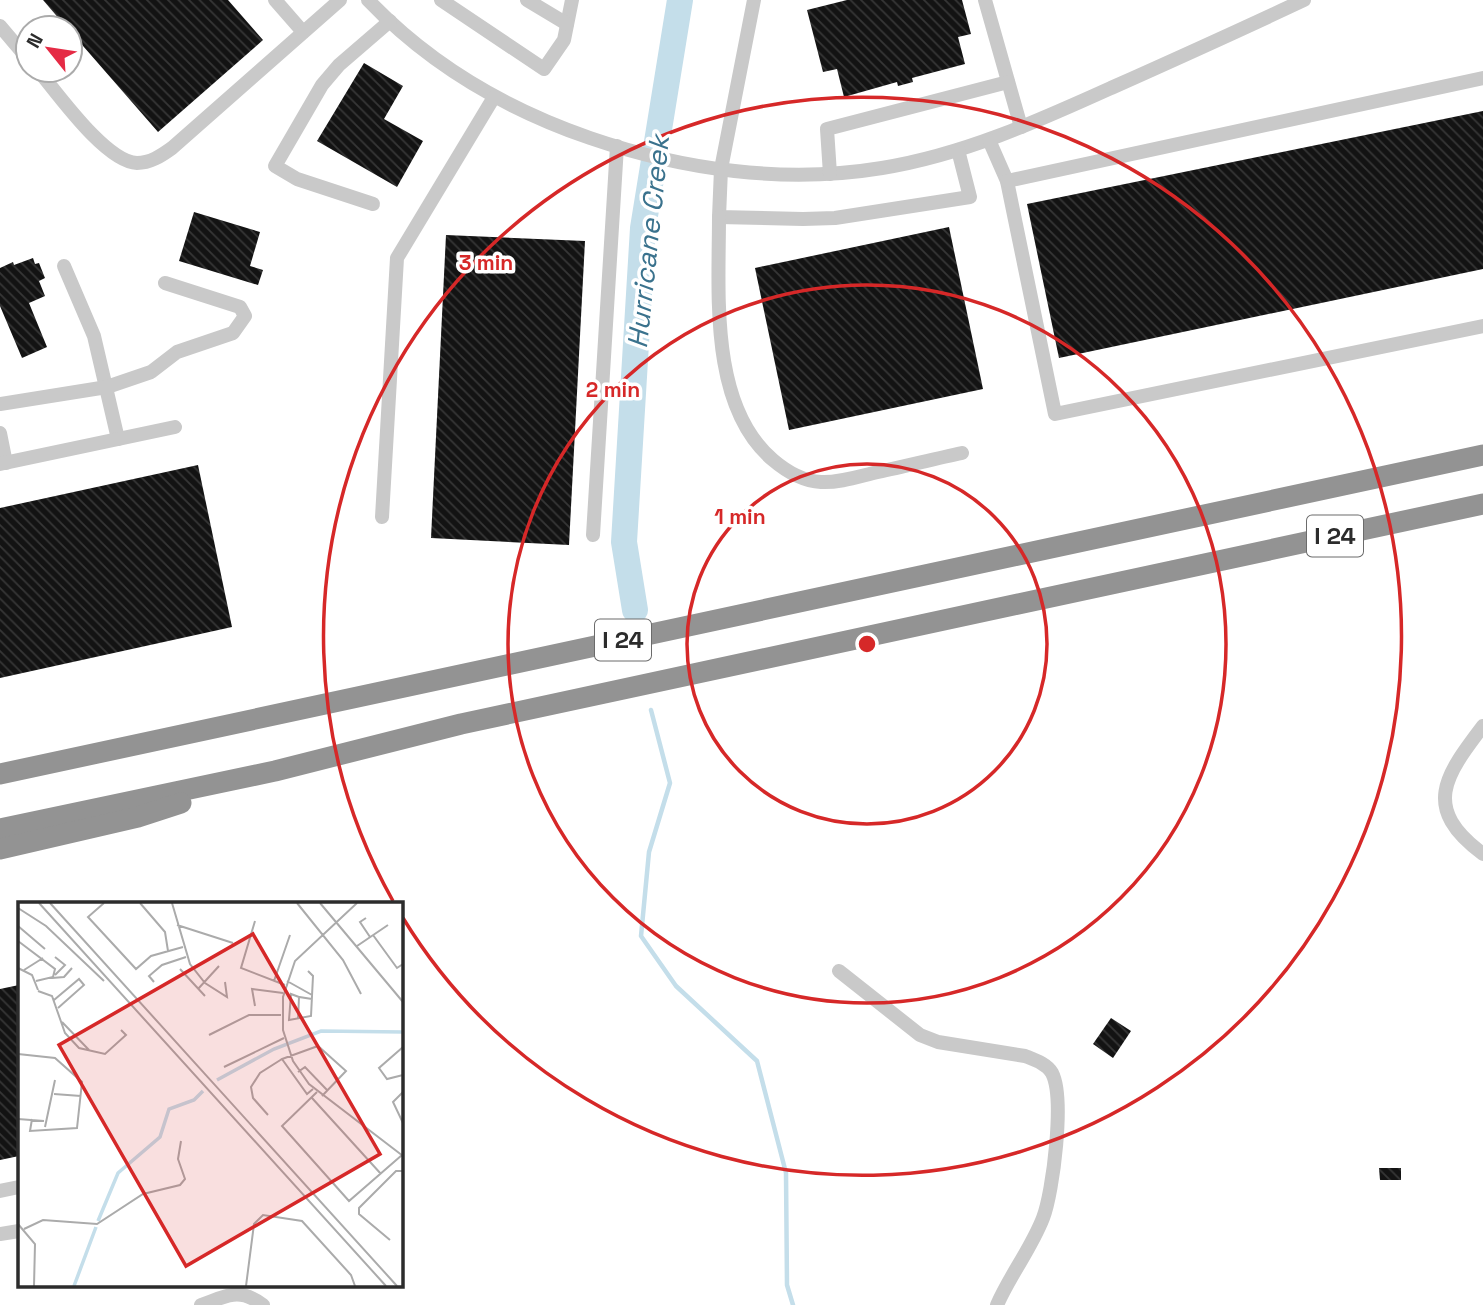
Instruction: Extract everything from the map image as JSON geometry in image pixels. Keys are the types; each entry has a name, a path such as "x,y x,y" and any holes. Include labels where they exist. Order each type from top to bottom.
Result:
{"highway":[{"name":"I 24","path":"0,774 1483,455"},
{"name":"I 24","path":"0,829 275,771 461,724 1483,504"},
{"path":"0,849 138,817 275,771"}],"street":[{"path":"275,0 303,32"},
{"path":"50,84 99,142 124,160 138,163 154,159 172,148 341,0"},
{"path":"368,0 454,72 494,97 550,123 663,159 761,173 830,174 892,166 989,140 1304,0"},
{"path":"441,0 544,69 564,40 572,0"},
{"path":"527,0 567,24"},
{"path":"754,0 721,169 719,217 721,315 726,370 741,419 768,456 779,466 802,478 831,482 962,453"},
{"path":"985,0 1021,127"},
{"path":"373,204 297,179 275,166 322,85 339,65 390,21"},
{"path":"0,26 14,42"},
{"path":"1006,181 1483,78"},
{"path":"830,174 827,129 1008,82"},
{"path":"382,517 397,258 494,97"},
{"path":"989,140 1006,181 1055,414 1483,326"},
{"path":"593,535 617,146"},
{"path":"719,217 835,218 970,197 958,150"},
{"path":"64,266 94,337 118,439"},
{"path":"0,404 107,387 150,372 177,352 233,333 245,316 240,307 165,283"},
{"path":"0,433 3,464 175,427"},
{"path":"1483,726 1451,770 1445,792 1446,806 1456,830 1483,854"},
{"path":"839,971 920,1035 938,1042 1025,1056 1038,1061 1052,1073 1057,1101 1052,1185 1039,1226 998,1305"},
{"path":"0,1191 18,1187"},
{"path":"0,1234 18,1231"},
{"path":"201,1305 237,1294 249,1296 263,1305"}],"building":[{"path":"43,0 228,0 263,40 158,132 84,47 84,14 55,14"},
{"path":"847,0 962,0 971,34 958,37 965,64 912,78 913,82 898,86 897,82 844,97 837,69 823,72 807,10"},
{"path":"364,63 403,86 384,119 423,141 397,187 317,141"},
{"path":"1483,111 1483,269 1059,358 1027,204"},
{"path":"194,212 260,232 250,266 263,270 258,285 179,261"},
{"path":"949,227 983,389 789,430 755,268"},
{"path":"446,235 585,241 569,545 431,538"},
{"path":"33,258 35,264 39,263 45,278 39,281 45,296 29,303 47,347 22,358 0,306 0,268"},
{"path":"198,465 232,627 0,678 0,508"},
{"path":"18,985 18,1156 0,1160 0,989"},
{"path":"1111,1018 1131,1031 1113,1058 1093,1044"},
{"path":"1379,1168 1401,1168 1401,1180 1380,1180"}],"waterway":[{"name":"Hurricane Creek","path":"635,610 624,542 643,228 680,0"},
{"path":"651,710 670,783 649,852 641,936 676,986 757,1061 786,1173 787,1285 793,1305"}]}
